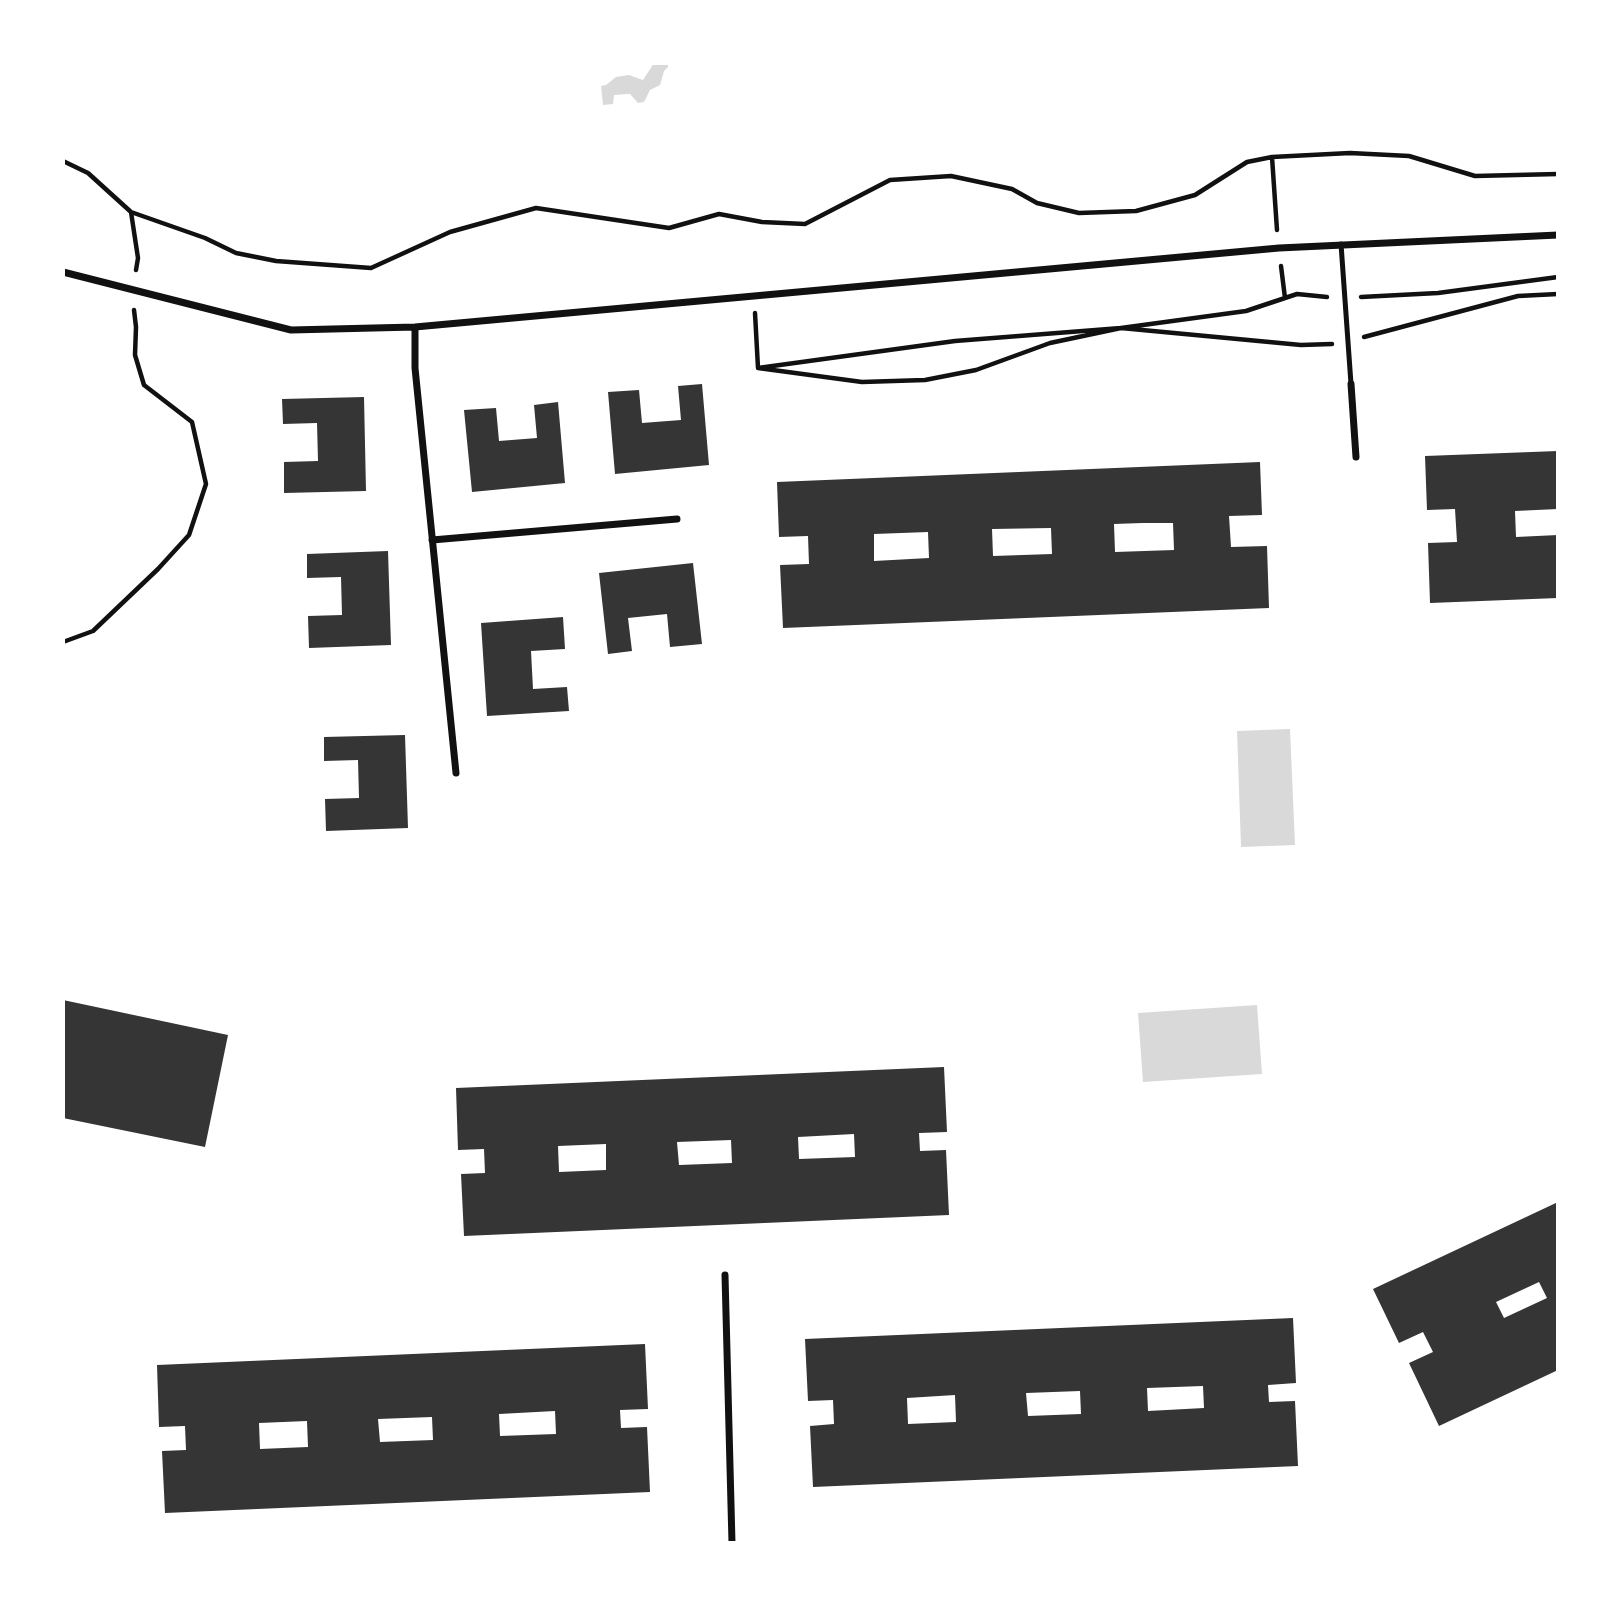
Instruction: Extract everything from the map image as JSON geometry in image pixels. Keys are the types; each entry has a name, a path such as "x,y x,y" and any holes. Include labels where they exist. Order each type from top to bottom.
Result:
{"street":[{"path":"63,272 291,330 415,327 1265,249 1558,235"},
{"path":"415,327 415,368 456,773"},
{"path":"1351,384 1356,457"},
{"path":"432,540 677,519"},
{"path":"725,1275 732,1543"}],"lane":[{"path":"1341,244 1351,384"}],"path":[{"path":"63,161 88,173 131,212 205,238 236,253 276,261 371,268 450,232 536,208 670,228 719,214 762,222 805,224 890,180 951,176 1013,189 1037,203 1079,213 1136,211 1195,195 1247,162 1272,157 1350,153 1409,156 1475,176 1558,174"},
{"path":"63,642 93,631 158,569 189,535 206,484 192,422 144,385 135,355 136,327 132,290 138,258 131,212"},
{"path":"754,296 758,368"},
{"path":"1121,328 1050,343 976,370 925,380 862,382 758,368 955,341 1121,328"}],"shaded area":[{"path":"654,63 668,63 668,67 660,85 650,90 644,102 638,103 627,94 614,95 613,104 603,105 601,86 616,77 629,75 643,80"},
{"path":"1290,729 1295,845 1241,847 1237,731"},
{"path":"1257,1005 1262,1074 1143,1082 1138,1013"}],"building":[{"path":"702,384 709,465 615,474 608,392 639,390 642,423 681,420 678,386"},
{"path":"364,397 366,491 284,493 284,462 318,461 317,423 283,424 282,399"},
{"path":"558,402 565,483 472,492 464,410 496,408 499,441 537,438 534,405"},
{"path":"1558,451 1558,509 1515,511 1516,537 1558,535 1558,598 1430,603 1428,543 1457,542 1455,509 1427,510 1425,456"},
{"path":"1260,462 1262,515 1229,516 1231,547 1267,546 1269,608 783,628 780,565 809,564 808,536 779,537 777,482","holes":["1173,523 1174,550 1115,552 1114,524","1051,528 1052,554 993,556 992,529","928,532 929,558 874,561 874,534"]},
{"path":"388,551 391,645 309,648 308,616 342,615 341,577 307,578 307,554"},
{"path":"693,563 702,644 670,647 667,614 628,618 632,651 608,654 599,573"},
{"path":"563,617 565,649 531,651 533,689 567,687 569,711 487,716 481,623"},
{"path":"405,735 408,828 326,831 325,799 359,798 358,760 324,761 324,737"},
{"path":"63,1000 228,1035 205,1147 63,1118"},
{"path":"944,1067 947,1132 919,1133 920,1151 946,1150 949,1215 464,1236 461,1174 485,1173 484,1149 458,1150 456,1088","holes":["854,1134 855,1157 799,1159 798,1137","731,1140 732,1163 679,1165 677,1142","606,1144 606,1170 559,1172 558,1146"]},
{"path":"1558,1202 1558,1370 1439,1426 1409,1363 1433,1352 1423,1332 1399,1343 1373,1289","holes":["1539,1282 1547,1298 1504,1318 1496,1302"]},
{"path":"1293,1318 1296,1383 1268,1385 1269,1402 1295,1401 1298,1466 813,1487 810,1426 834,1424 833,1400 808,1401 805,1339","holes":["1203,1386 1204,1408 1148,1411 1147,1388","1080,1391 1081,1414 1028,1416 1026,1393","955,1395 956,1422 908,1424 907,1398"]},
{"path":"645,1344 648,1409 620,1410 621,1428 647,1427 650,1492 165,1513 162,1451 186,1450 185,1426 159,1427 157,1365","holes":["555,1411 556,1434 500,1436 499,1414","432,1417 433,1440 380,1442 378,1419","307,1421 308,1447 260,1449 259,1423"]}]}
